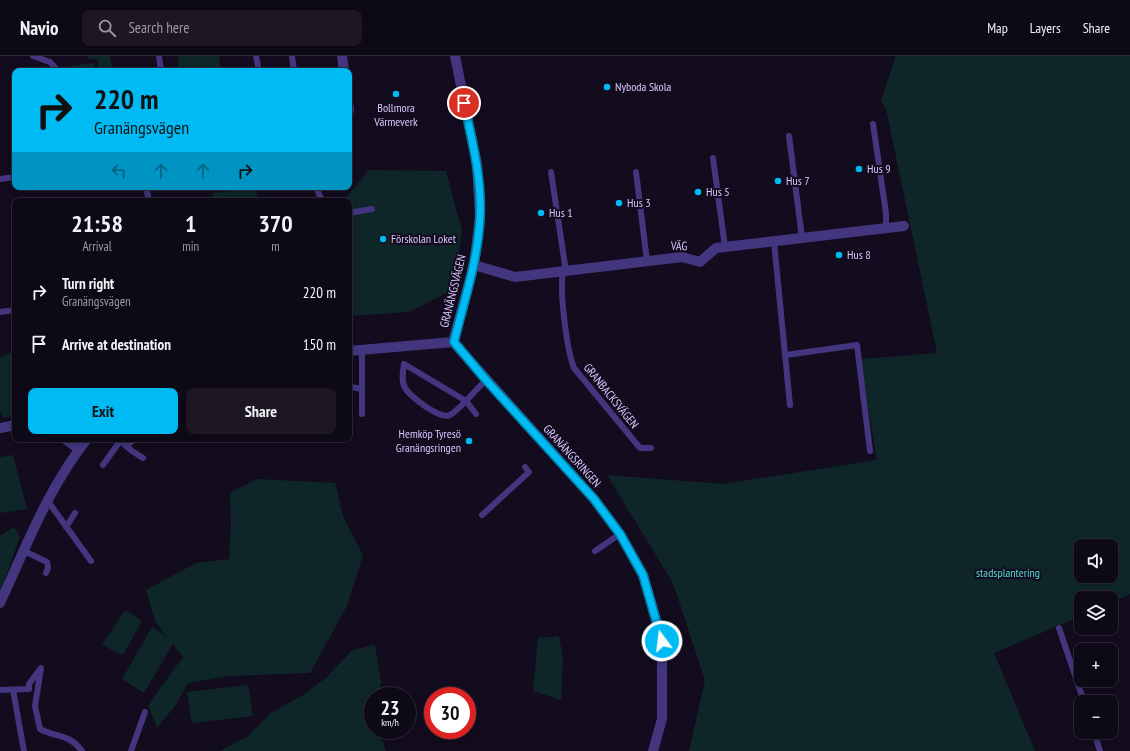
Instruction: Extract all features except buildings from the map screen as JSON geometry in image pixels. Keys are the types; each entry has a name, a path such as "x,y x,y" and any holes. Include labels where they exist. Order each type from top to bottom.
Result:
{"street":[{"path":"342,56 344,68"},
{"name":"GRANÄNGSVÄGEN","path":"454,342 474,265 480,217 477,165 455,56"},
{"name":"VÄG","path":"474,265 515,277 682,257 700,262 716,248 904,226"},
{"path":"352,351 454,342"},
{"name":"GRANÄNGSRINGEN","path":"454,342 486,380 594,499 620,534 643,575 662,641 662,719 653,751"},
{"path":"0,428 12,426"},
{"path":"69,442 79,449"},
{"path":"0,603 47,500 85,442"}],"lane":[{"path":"33,56 50,62 55,68"},
{"path":"159,56 161,68"},
{"path":"256,56 258,68"},
{"path":"292,56 294,68"},
{"path":"873,124 886,213 886,227"},
{"path":"789,136 802,238"},
{"path":"713,158 726,247"},
{"path":"551,172 565,265 562,271"},
{"path":"636,172 646,261"},
{"path":"0,179 12,177"},
{"path":"352,212 372,209"},
{"path":"774,242 786,355 785,369 790,405"},
{"name":"GRANBACKSVÄGEN","path":"562,271 561,290 569,356 574,368 640,448 651,448"},
{"path":"0,312 12,310"},
{"path":"786,355 857,345 870,451"},
{"path":"362,350 362,414"},
{"path":"476,414 466,401 404,364 402,378 405,387 414,398 441,416 450,415 466,401 486,380"},
{"path":"352,387 362,389"},
{"path":"103,465 118,442"},
{"path":"121,442 143,458"},
{"path":"126,446 131,442"},
{"path":"482,515 529,472 525,467"},
{"path":"47,500 91,561"},
{"path":"66,527 75,513"},
{"path":"595,551 620,534"},
{"path":"24,551 46,562 48,568 46,573"},
{"path":"1059,628 1082,695"},
{"path":"0,690 29,689 29,684 41,668 36,706 40,729 48,733 66,736 78,745 82,751"},
{"path":"13,690 24,751"},
{"path":"131,751 145,712"},
{"path":"1096,739 1100,751"}],"green space":[{"path":"88,56 110,56 112,68 99,68 98,59 88,59"},
{"path":"178,56 219,56 220,68 179,68"},
{"name":"stadsplantering","path":"896,56 1130,56 1130,594 1118,600 1118,591 1074,591 1074,619 994,653 1035,751 689,751 705,680 673,583 607,475 723,484 877,460 860,359 937,353 886,109 881,100"},
{"path":"94,63 95,68 71,68 71,66"},
{"path":"369,170 446,171 462,231 454,289 409,312 352,316 352,198 346,198"},
{"path":"256,190 258,198 213,198 212,193"},
{"path":"12,352 12,416 4,418 0,412 0,358"},
{"path":"13,455 27,509 0,513 0,457"},
{"path":"257,479 335,483 343,516 363,555 347,606 310,673 229,676 188,683 175,706 157,728 148,705 183,657 173,644 144,693 122,679 152,627 166,636 155,621 146,590 196,563 229,559 231,524 230,493"},
{"path":"14,527 20,537 0,592 0,536"},
{"path":"125,610 142,621 123,655 102,645"},
{"path":"559,636 563,657 561,700 533,691 538,638"},
{"path":"375,645 381,683 380,687 364,687 364,739 382,739 386,751 220,751 248,736 271,713 303,695 326,678 352,650"},
{"path":"248,685 253,716 192,723 187,692"}],"place":[{"name":"Nyboda Skola","path":"607,87"},
{"name":"Bollmora Värmeverk","path":"396,94"},
{"name":"Hus 9","path":"859,169"},
{"name":"Hus 7","path":"778,181"},
{"name":"Hus 5","path":"698,192"},
{"name":"Hus 3","path":"619,203"},
{"name":"Hus 1","path":"541,213"},
{"name":"Förskolan Loket","path":"383,239"},
{"name":"Hus 8","path":"839,255"},
{"name":"Hemköp Tyresö Granängsringen","path":"469,441"}],"route":[{"path":"464,103 477,165 480,217 474,265 454,342 486,380 594,499 620,534 643,575 662,641"}]}
